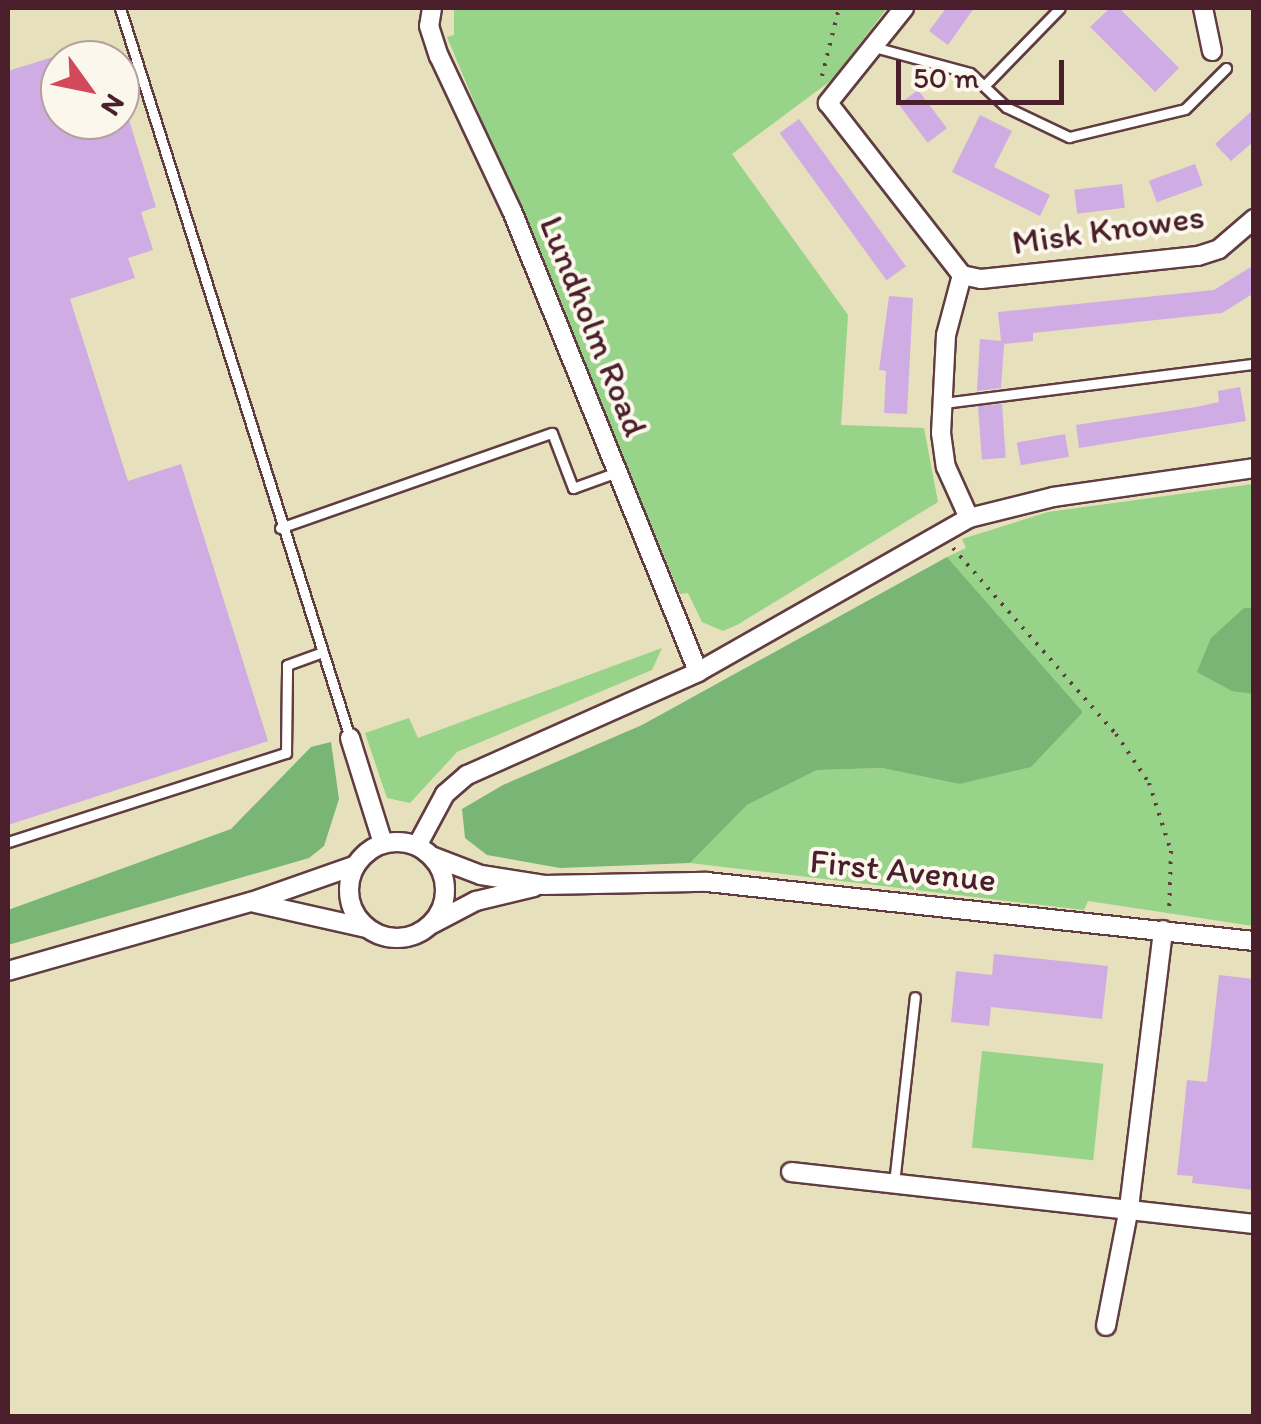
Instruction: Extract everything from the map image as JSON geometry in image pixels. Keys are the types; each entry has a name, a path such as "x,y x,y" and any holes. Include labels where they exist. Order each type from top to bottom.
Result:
{"street":[{"name":"Lundholm Road","path":"432,8 429,26 439,56 512,211 698,672"},
{"path":"904,8 828,103 962,275 951,304 942,403 946,466 968,518"},
{"path":"1199,8 1212,51"},
{"name":"Misk Knowes","path":"962,275 981,279 1210,254 1254,219"},
{"path":"424,851 445,794 467,776 698,672 968,518 1052,497 1254,468"},
{"path":"350,738 383,843"},
{"path":"251,902 400,938 430,925 447,887 424,851 383,843"},
{"path":"8,971 251,902 356,865 383,843"},
{"name":"First Avenue","path":"424,851 481,875 544,885 707,882 1254,941"},
{"path":"356,865 349,895 367,928"},
{"name":"First Avenue","path":"430,925 476,901 544,885"},
{"path":"1106,1326 1129,1208 1165,930"},
{"path":"791,1172 1254,1224"}],"lane":[{"path":"120,8 280,528 350,738"},
{"path":"985,86 1060,8"},
{"path":"874,47 970,73 1006,107 1069,137 1185,109 1226,68"},
{"path":"942,403 1254,364"},
{"path":"280,528 552,433 573,488 617,472"},
{"path":"8,842 286,753 288,664 323,652"},
{"path":"894,1183 916,997"}],"path":[{"path":"828,103 818,83 839,8"},
{"path":"940,533 1116,734 1149,783 1171,851 1165,930"}],"green space":[{"path":"454,8 887,8 833,79 732,154 848,315 841,425 924,428 938,502 737,625 723,631 702,622 688,593 680,594 447,37 454,35"},
{"path":"1253,484 1253,926 1088,901 1084,910 690,863 747,805 817,770 882,768 959,784 1083,712 947,557 966,548 962,539 1048,512"},
{"path":"947,557 1083,712 1031,767 959,784 882,768 817,770 747,805 690,863 560,868 487,855 465,838 462,809 503,785 642,725"},
{"path":"1244,608 1253,608 1253,694 1232,691 1197,672 1211,638"},
{"path":"662,648 652,670 457,752 410,803 387,798 365,733 409,718 418,738"},
{"path":"331,742 339,799 324,846 309,858 8,945 8,910 231,829 311,747"},
{"path":"982,1051 1103,1064 1093,1160 972,1147"}],"building":[{"path":"946,8 974,8 948,45 929,31"},
{"path":"1110,8 1119,8 1179,68 1155,92 1090,27"},
{"path":"40,61 40,140 135,140 156,207 141,212 153,250 128,258 135,278 70,299 128,481 181,464 268,741 8,825 8,71"},
{"path":"918,90 947,128 928,143 899,104"},
{"path":"1254,109 1254,141 1231,161 1215,144"},
{"path":"980,115 1012,131 994,167 1050,195 1040,216 952,172"},
{"path":"799,119 906,266 887,280 780,133"},
{"path":"1195,164 1203,186 1157,202 1149,181"},
{"path":"1122,184 1125,208 1077,214 1074,190"},
{"path":"1254,265 1254,293 1222,313 1033,333 1033,341 1004,344 1001,388 977,391 980,339 1001,341 998,312 1214,290"},
{"path":"889,296 913,298 907,414 884,413 886,371 879,370"},
{"path":"1240,387 1246,421 1079,448 1076,425 1219,402 1218,391"},
{"path":"1002,404 1006,458 982,460 978,406"},
{"path":"1065,434 1069,457 1021,465 1017,443"},
{"path":"994,954 1108,966 1102,1019 991,1007 989,1026 951,1022 956,971 992,975"},
{"path":"1219,975 1254,979 1254,1190 1192,1183 1193,1176 1177,1175 1187,1080 1207,1082"}]}
